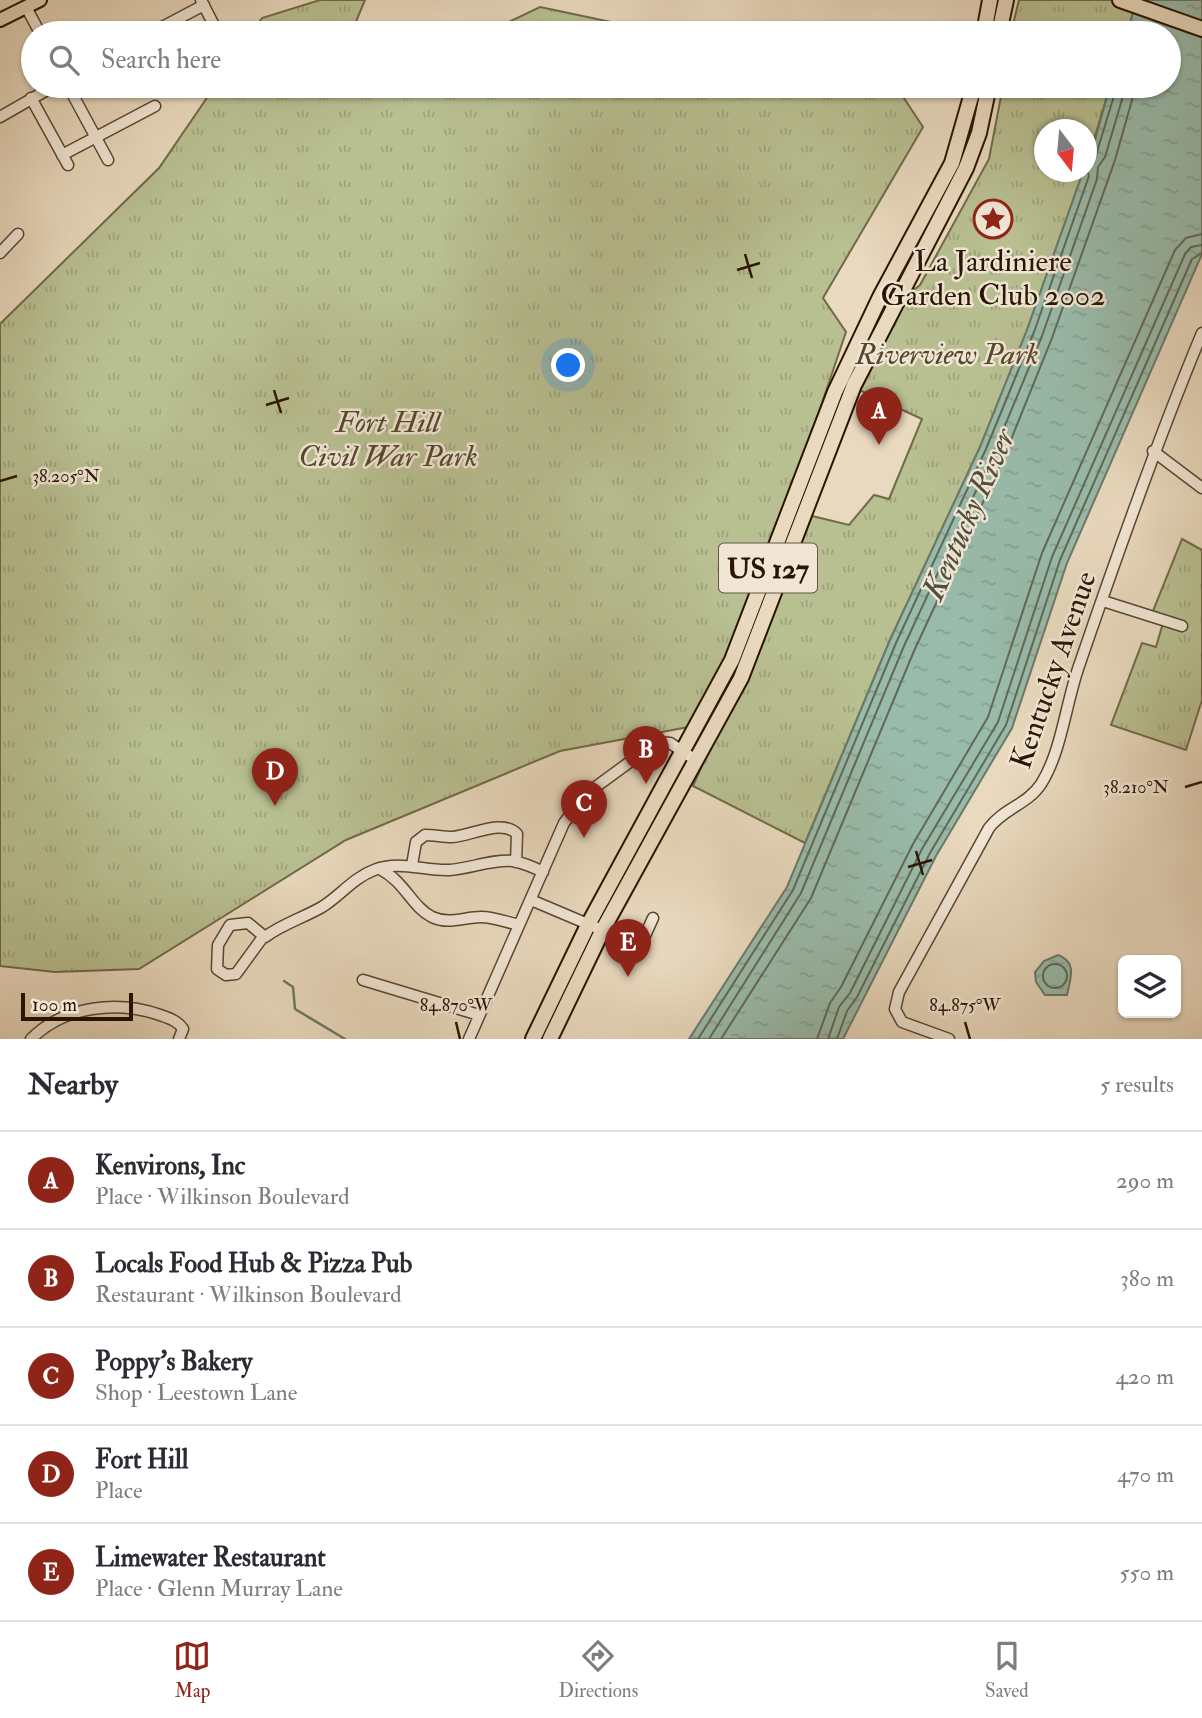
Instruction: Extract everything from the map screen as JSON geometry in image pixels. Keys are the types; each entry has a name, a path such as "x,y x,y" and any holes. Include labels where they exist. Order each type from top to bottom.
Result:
{"highway":[{"path":"986,21 990,0"},
{"path":"1002,21 1006,0"},
{"path":"1120,0 1179,21"},
{"path":"1181,22 1202,29"},
{"name":"US 127","path":"533,1039 588,925 684,752 741,640 843,372 952,163 971,98"},
{"name":"US 127","path":"550,1039 602,931 697,761 758,640 858,375 967,168 979,133 986,98"}],"main road":[{"path":"0,20 40,0"}],"street":[{"path":"171,21 202,3 212,21"},
{"path":"26,7 34,21"},
{"path":"0,117 31,98 68,165"},
{"path":"75,98 108,160"},
{"path":"62,155 155,106"},
{"path":"0,253 18,234"},
{"name":"Kentucky Avenue","path":"949,1039 902,1022 895,1009 899,992 989,828 1003,813 1031,796 1052,764 1073,681 1153,451 1202,332"},
{"path":"1153,451 1202,488"},
{"path":"1103,601 1182,626"},
{"path":"469,1039 570,811 586,794 654,743 670,743 697,761"},
{"path":"412,865 415,845 425,835 457,836 505,828 517,834 516,862"},
{"path":"265,937 245,922 232,924 224,932 216,950 216,966 226,975 239,972 249,953 265,937 322,907 351,883 378,868 412,865 449,870 502,861 516,862 543,872"},
{"path":"393,877 398,866"},
{"path":"378,868 393,877 433,917 447,921 483,917 519,925"},
{"path":"531,900 638,944 644,938 653,918"},
{"path":"363,980 479,1014"},
{"path":"31,1039 57,1021 103,1006 123,1007 172,1020 183,1029 179,1039"}],"green space":[{"path":"320,0 365,0 356,21 260,21 262,18"},
{"path":"1019,0 1137,0 1131,21 1014,21"},
{"path":"540,7 606,21 511,21"},
{"name":"Fort Hill Civil War Park","path":"207,98 904,98 923,127 823,298 846,332 745,631 699,725 560,751 346,840 139,969 55,972 0,966 0,324 159,168"},
{"name":"Riverview Park","path":"1001,98 1106,98 1097,130 1097,119 1034,119 1034,182 1079,182 1027,330 980,447 890,640 805,843 693,786 812,516 849,525 874,495 889,499 922,419 857,389 902,299 920,285 989,159"},
{"path":"1182,539 1202,550 1202,700 1186,750 1111,725 1142,643 1156,647 1165,616 1153,611"}],"water":[{"name":"Kentucky River","path":"1137,0 1202,0 1202,254 1067,563 1012,728 936,856 843,1039 689,1039 787,887 890,640 980,447 1027,330 1079,182 1097,182 1097,133 1107,98 1181,98 1181,21 1131,21"},
{"path":"1058,955 1068,962 1070,967 1071,978 1067,995 1045,995 1036,982 1035,972 1044,961"}],"waterway":[{"path":"284,981 293,987 295,1009 345,1039"}],"place":[{"name":"La Jardiniere Garden Club 2002","path":"993,219"},
{"name":"Kenvirons, Inc","path":"879,445"},
{"name":"Locals Food Hub & Pizza Pub","path":"646,784"},
{"name":"Fort Hill","path":"275,806"},
{"name":"Poppy's Bakery","path":"584,838"},
{"name":"Limewater Restaurant","path":"628,977"}]}
